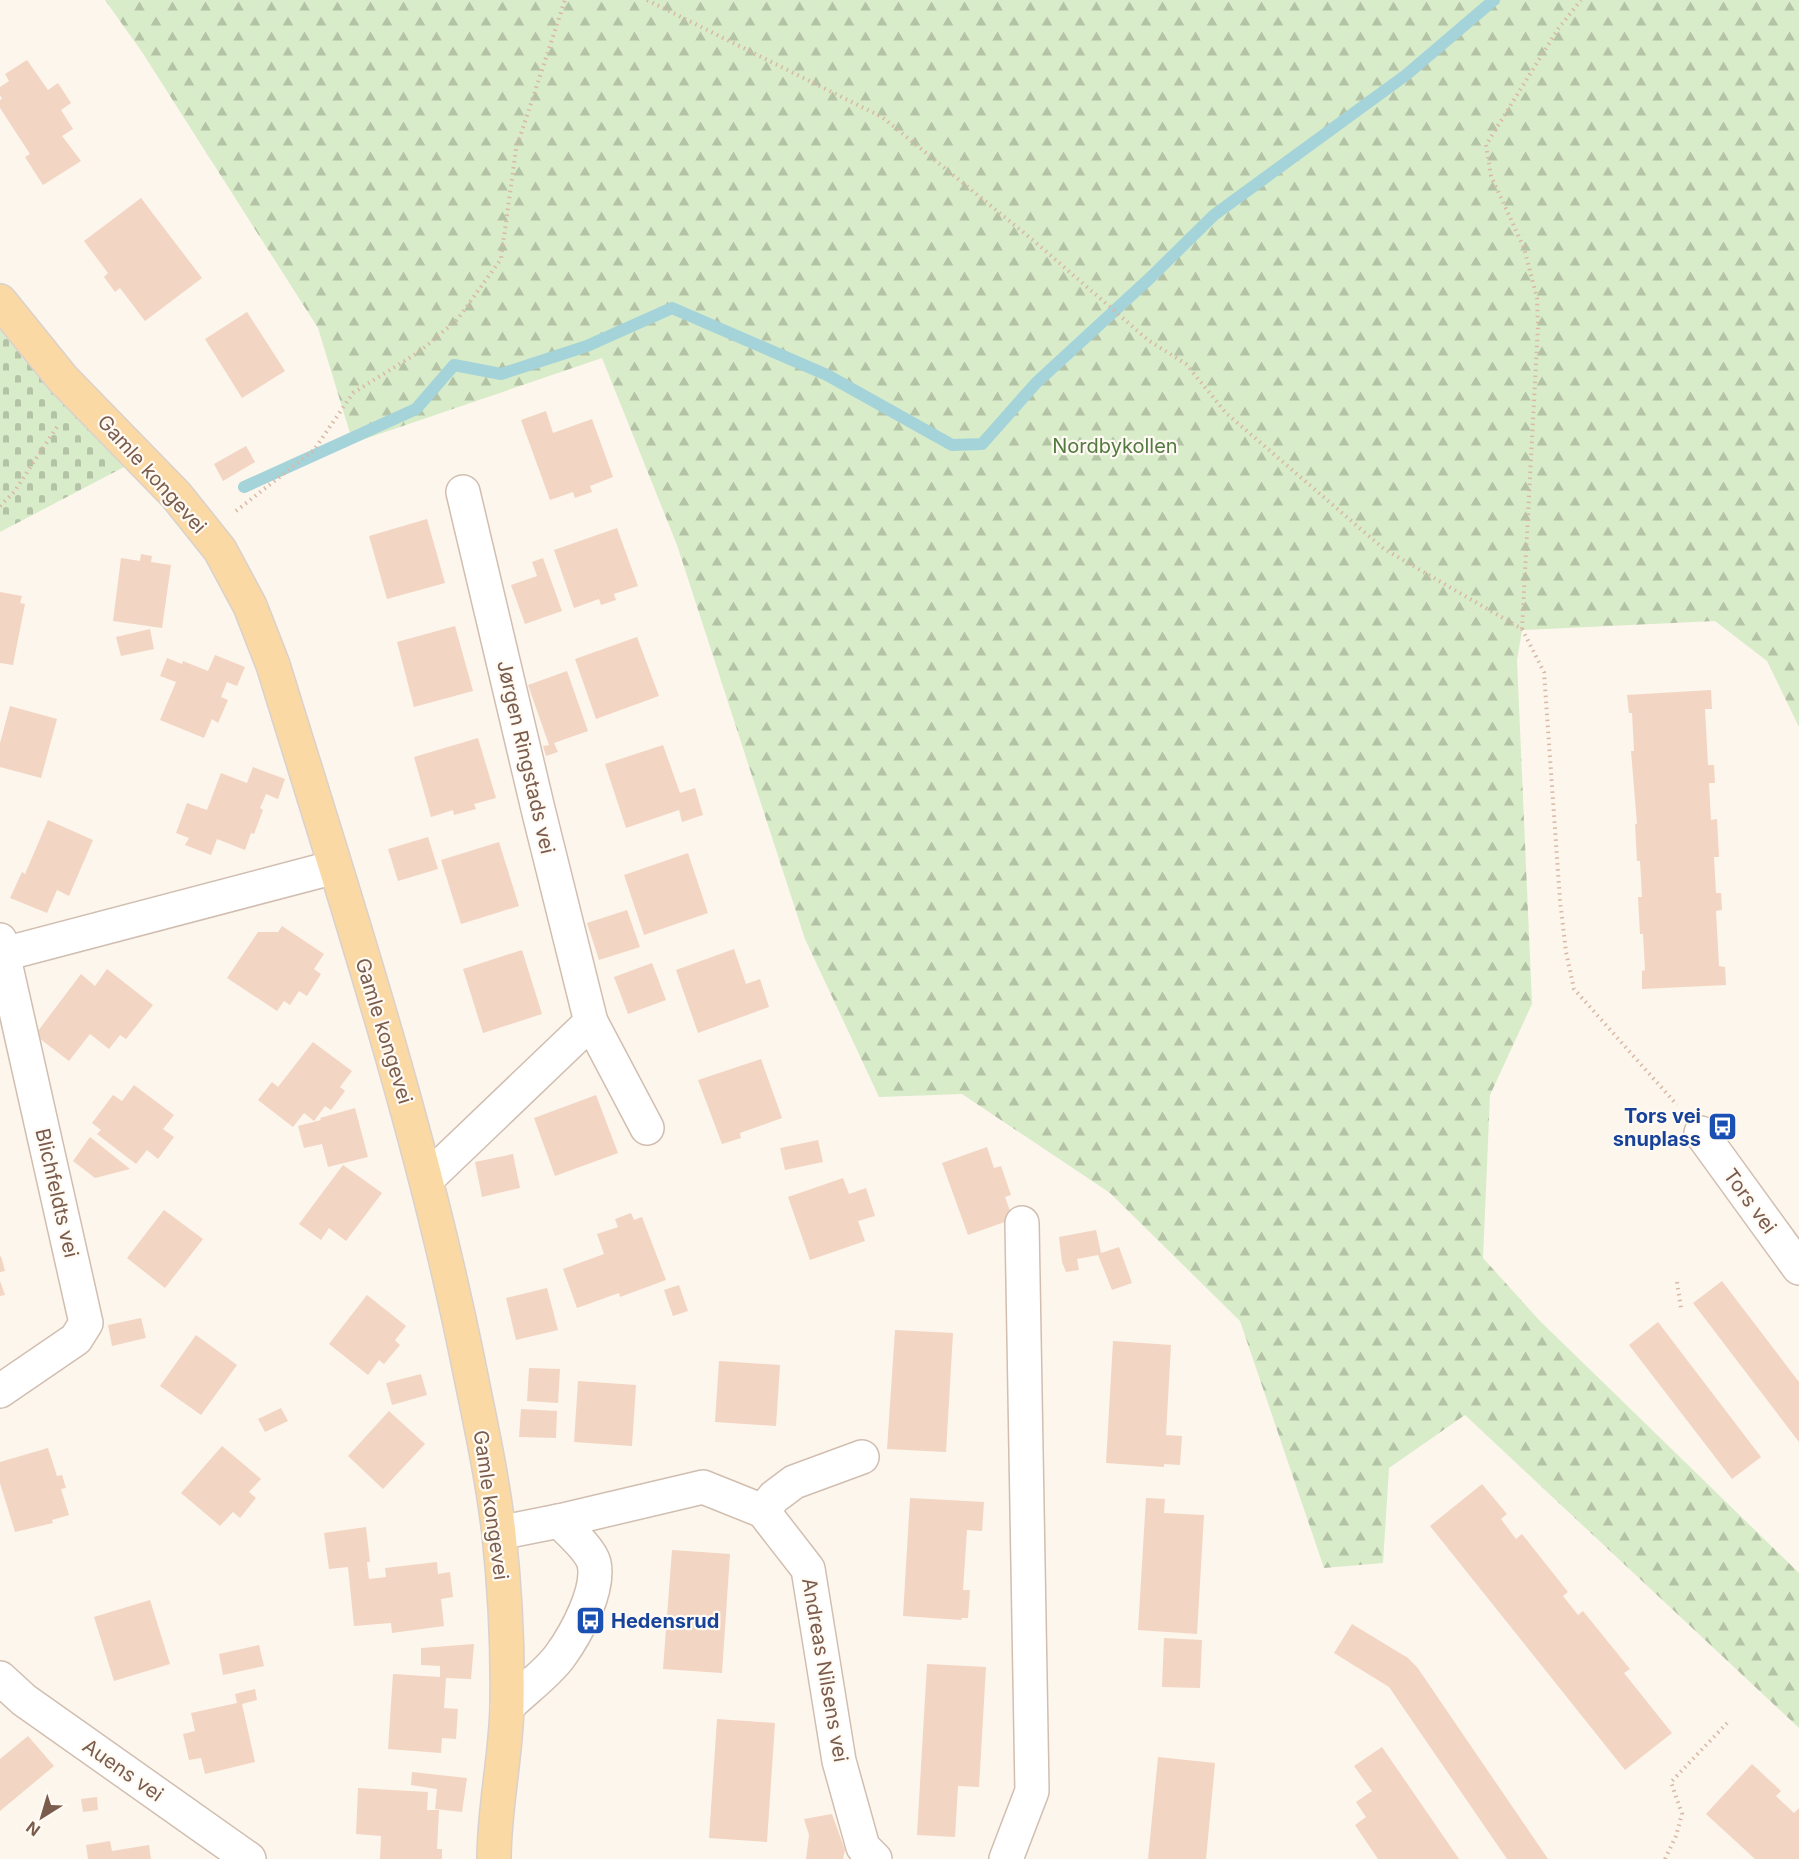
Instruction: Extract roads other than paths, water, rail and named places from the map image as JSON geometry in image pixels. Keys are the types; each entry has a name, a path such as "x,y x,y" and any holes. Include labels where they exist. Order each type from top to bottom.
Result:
{"main road":[{"name":"Gamle kongevei","path":"0,301 56,370 176,495 207,533 233,573 266,642 393,1057 427,1179 452,1283 488,1462 499,1533 505,1624 507,1707 494,1859"}],"street":[{"name":"Jørgen Ringstads vei","path":"463,492 591,1022 647,1128"},
{"name":"Blichfeldts vei","path":"0,1391 75,1339 86,1323 2,947 334,867"},
{"path":"427,1179 591,1022"},
{"name":"Tors vei","path":"1701,1133 1799,1268"},
{"path":"1006,1859 1032,1791 1022,1223"},
{"path":"499,1533 703,1487 763,1511 774,1497 794,1482 862,1457"},
{"name":"Andreas Nilsens vei","path":"763,1511 808,1569 839,1761 863,1847 875,1859"},
{"path":"507,1707 559,1657 575,1632 593,1596 594,1563 579,1540 559,1521"},
{"name":"Auens vei","path":"0,1678 24,1700 249,1859"}],"waterway":[{"path":"244,487 416,409 454,365 501,374 587,346 672,308 827,375 952,445 982,444 1036,383 1150,278 1214,215 1406,75 1494,0"}],"place":[{"name":"Tors vei snuplass","path":"1722,1127"},
{"name":"Hedensrud","path":"590,1621"}],"park label":[{"name":"Nordbykollen","path":"1115,446"}]}
